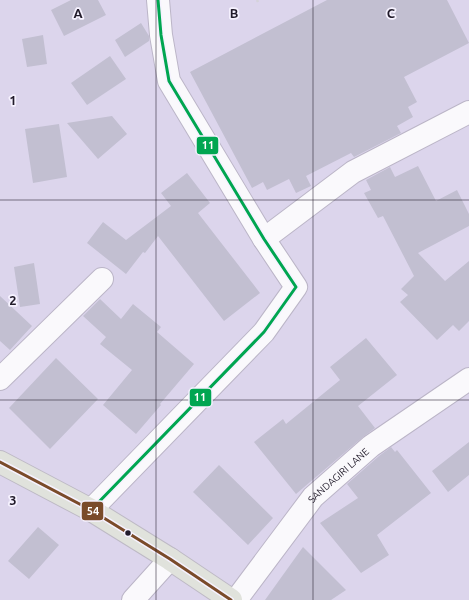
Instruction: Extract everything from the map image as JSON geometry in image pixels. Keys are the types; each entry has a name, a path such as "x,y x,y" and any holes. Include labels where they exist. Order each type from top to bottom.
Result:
{"main road":[{"path":"0,462 91,510 170,559 230,600"}],"street":[{"path":"91,510 264,332 296,287 264,239 169,81 161,35 158,0"},
{"path":"264,239 353,172 469,112"},
{"path":"0,379 102,278"},
{"name":"SANDAGIRI LANE","path":"236,600 313,497 371,446 469,379"},
{"path":"133,600 170,559"}],"building":[{"path":"71,0 98,0 106,15 64,36 51,10"},
{"path":"327,0 447,0 469,43 404,77 417,102 408,107 413,117 397,126 401,133 354,157 351,153 306,176 311,186 296,193 289,179 267,190 263,182 252,188 190,72"},
{"path":"141,23 149,36 149,41 125,57 115,40"},
{"path":"43,35 47,64 27,67 22,39"},
{"path":"110,56 126,79 87,105 71,83"},
{"path":"112,116 127,134 98,159 67,123"},
{"path":"59,124 67,177 33,183 25,129"},
{"path":"418,166 436,201 457,190 469,214 469,226 418,253 445,281 469,261 469,321 459,331 453,325 437,340 400,302 408,295 401,289 414,276 383,216 378,218 364,193 371,190 366,180 390,167 395,177"},
{"path":"187,173 210,203 198,213 260,293 224,321 158,236 126,274 87,243 103,222 126,240 171,206 161,193"},
{"path":"34,263 40,304 20,307 14,267"},
{"path":"0,296 32,326 10,350 0,341"},
{"path":"100,299 121,319 133,304 161,327 157,332 194,364 136,434 103,405 132,370 100,344 106,337 83,316"},
{"path":"366,338 397,375 358,406 375,428 296,494 254,442 283,419 286,424 340,380 330,367"},
{"path":"56,358 98,399 50,449 9,408"},
{"path":"469,442 469,475 448,492 432,471"},
{"path":"391,447 395,452 397,450 431,493 377,535 389,555 361,573 320,523 358,498 347,484"},
{"path":"219,465 273,518 248,545 193,492"},
{"path":"38,527 59,545 29,579 8,561"},
{"path":"303,547 346,590 331,600 265,600"}],"transit line":[{"name":"11","path":"91,510 264,332 296,287 264,239 169,81 161,35 158,0"},
{"name":"54","path":"0,462 91,510 170,559 231,600"}]}
